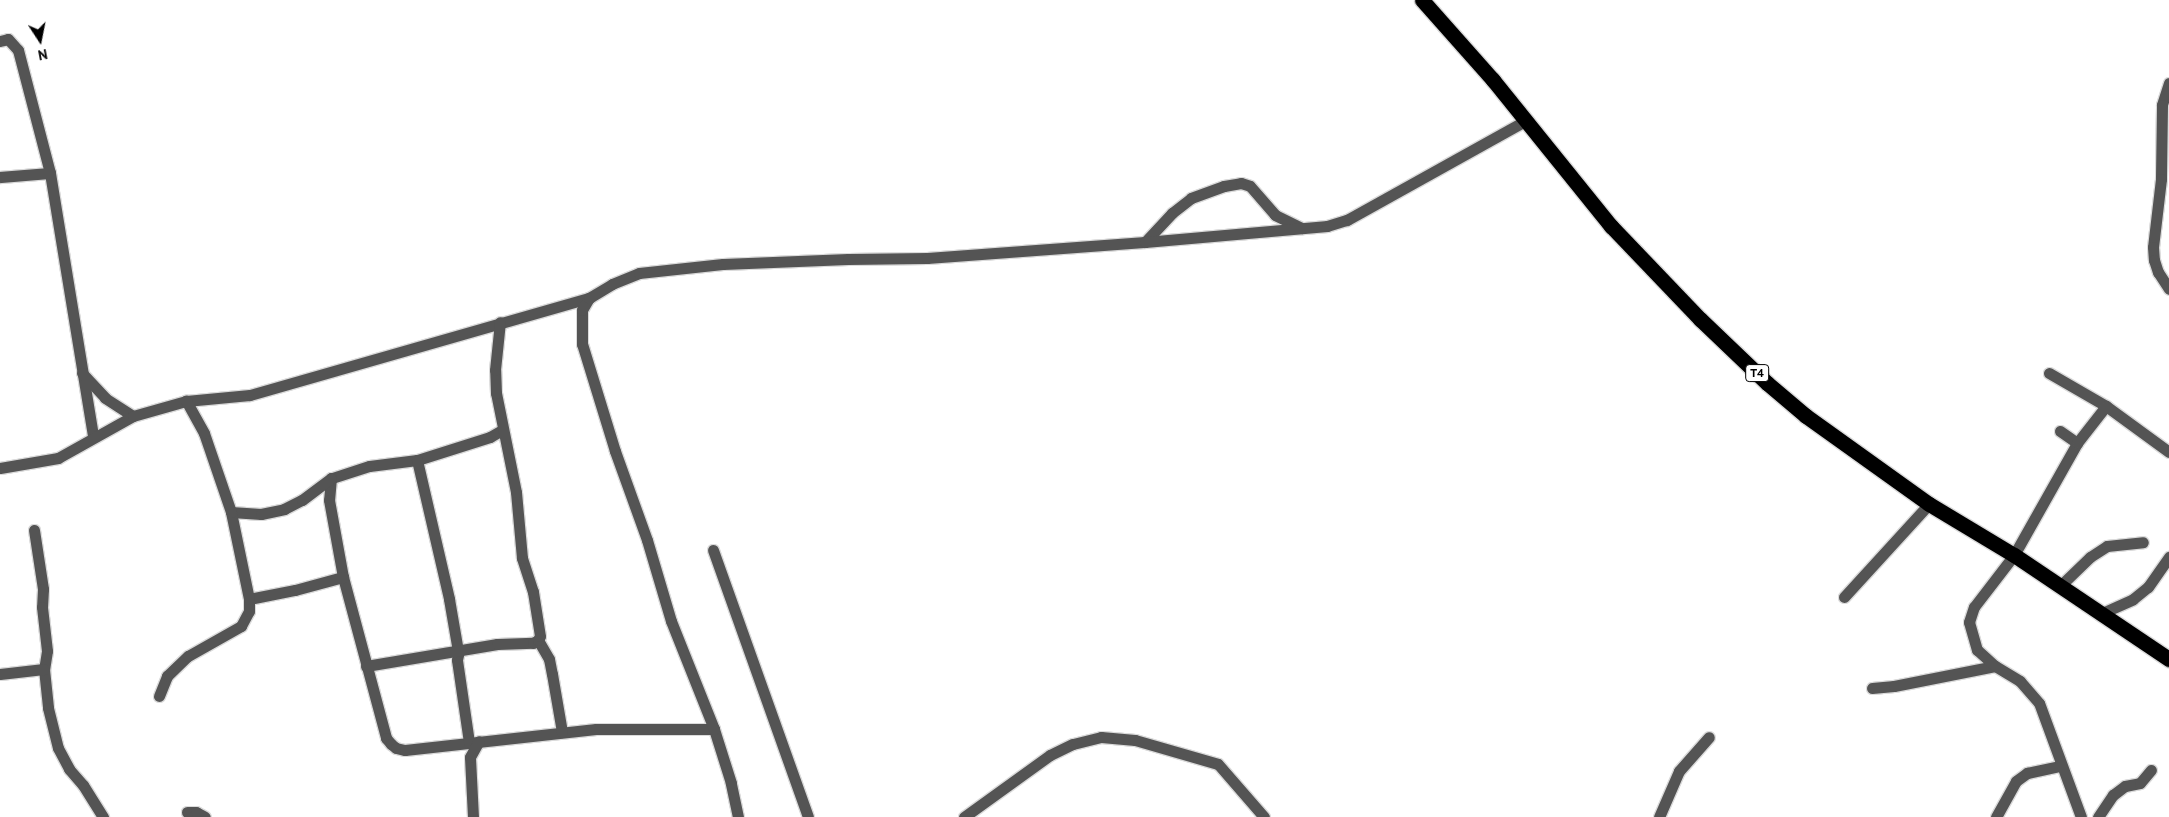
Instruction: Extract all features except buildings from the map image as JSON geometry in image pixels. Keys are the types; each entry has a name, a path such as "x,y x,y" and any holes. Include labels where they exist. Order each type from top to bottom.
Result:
{"highway":[{"name":"T4","path":"1422,0 1493,80 1611,226 1700,319 1767,383 1814,422 1929,504 2014,555 2059,587 2169,659"}],"street":[{"path":"0,29 4,40 18,50 50,173 93,437"},
{"path":"2169,83 2162,105 2161,179 2153,246 2154,260 2158,272 2169,290"},
{"path":"0,468 58,458 133,416 186,401 250,395 589,298 612,284 639,273 773,262 927,258 1327,226 1347,220 1525,121"},
{"path":"0,176 50,173"},
{"path":"1145,242 1172,213 1191,198 1241,183 1250,186 1275,215 1304,228"},
{"path":"589,298 582,310 582,344 615,451 647,540 671,621 714,729 731,784 738,817"},
{"path":"500,322 496,370 502,430 510,456 516,492 522,558 533,592 541,630 538,640 548,659 552,674 562,732"},
{"path":"82,373 105,398 133,416"},
{"path":"2049,373 2106,406 2169,452"},
{"path":"158,696 167,676 188,656 240,626 249,611 249,599 231,512 204,433 186,401"},
{"path":"2081,817 2060,766 2043,712 2032,693 2020,681 1995,666 1977,650 1969,622 1974,606 2014,555 2077,443 2106,406"},
{"path":"231,512 260,514 284,509 302,500 331,478 369,466 416,460 490,436 502,430"},
{"path":"2060,431 2077,443"},
{"path":"416,460 448,599 458,651 457,660 474,741 470,757 473,817"},
{"path":"331,478 329,500 343,577 386,738 396,748 405,750 562,732 621,728 714,729"},
{"path":"1844,597 1929,504"},
{"path":"34,530 43,589 42,607 47,651 44,669 48,708 58,748 69,769 88,793 102,817"},
{"path":"2059,587 2090,557 2108,546 2143,542"},
{"path":"713,550 808,817"},
{"path":"2100,614 2133,599 2148,587 2169,556"},
{"path":"249,599 295,590 343,577"},
{"path":"366,666 497,644 528,643 538,640"},
{"path":"1872,688 1894,686 1995,666"},
{"path":"0,674 44,669"},
{"path":"964,817 1050,756 1073,744 1101,737 1135,740 1218,764 1264,817"},
{"path":"1659,817 1668,793 1679,772 1708,737"},
{"path":"451,744 470,757"},
{"path":"1996,817 2016,781 2027,773 2060,766"},
{"path":"2098,817 2113,795 2125,786 2140,783 2152,770"},
{"path":"187,812 196,812 205,817"}]}
